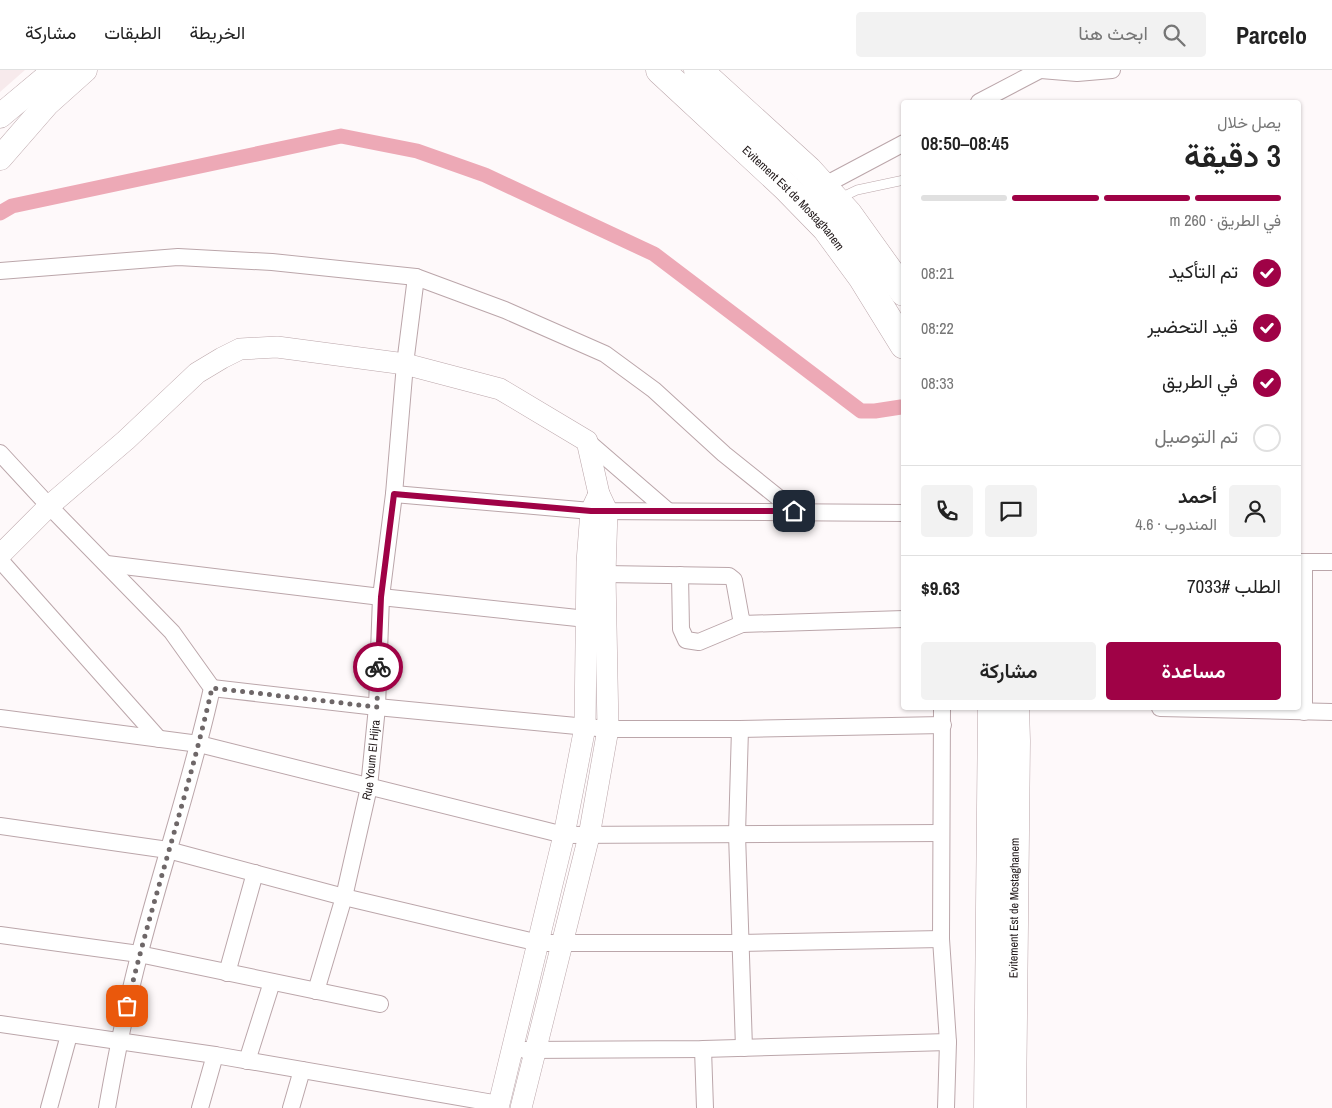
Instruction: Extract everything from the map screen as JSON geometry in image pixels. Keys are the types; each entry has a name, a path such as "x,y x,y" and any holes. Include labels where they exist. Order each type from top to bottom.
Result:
{"highway":[{"name":"Evitement Est de Mostaghanem","path":"660,70 786,187 826,228 862,276 901,340"},
{"path":"698,70 808,170 838,192 848,214 901,288"},
{"name":"Evitement Est de Mostaghanem","path":"988,1108 992,710"},
{"name":"Evitement Est de Mostaghanem","path":"1012,1108 1015,710"}],"main road":[{"path":"0,116 55,70"},
{"path":"0,158 47,104 85,70"}],"street":[{"path":"984,100 1041,70 1077,73 1112,70"},
{"path":"838,192 848,173 901,145"},
{"path":"0,271 178,257 272,262 416,277 505,310 606,354 654,390 724,454 794,511"},
{"name":"Rue Youm El Hijra","path":"316,991 344,897 369,787 377,707 381,597 394,494 405,364 416,277"},
{"path":"0,556 49,506 126,440 197,373 240,349 278,347 405,364 500,389 587,441 668,511"},
{"path":"521,1108 589,836 608,728 596,620 605,574 599,505 587,441"},
{"path":"1,455 172,632 212,688 377,707 585,727 740,729 943,725"},
{"path":"394,494 599,505 668,511 901,513"},
{"path":"0,1024 247,1060 498,1106 539,944 564,835 585,727 596,620 599,505"},
{"path":"0,560 158,739"},
{"path":"1304,712 1301,562 1332,562"},
{"path":"107,564 381,597 596,620"},
{"path":"605,574 729,576 734,580 742,624"},
{"path":"680,575 681,629 686,640 699,642 742,624 901,619"},
{"path":"107,1108 118,1041 139,954 199,744 212,688"},
{"path":"942,710 940,833 941,939 948,1042 946,1108"},
{"path":"1232,710 1332,712"},
{"path":"0,718 199,744 564,835 940,833"},
{"path":"740,729 736,834 744,1048"},
{"path":"0,826 168,850 344,897 539,944 941,939"},
{"path":"227,973 255,873"},
{"path":"0,935 139,954 380,1004"},
{"path":"247,1060 272,982"},
{"path":"49,1108 69,1035"},
{"path":"513,1050 703,1049 948,1042"},
{"path":"703,1049 705,1108"},
{"path":"200,1108 215,1055"},
{"path":"291,1108 302,1070"}],"lane":[{"path":"838,192 848,173"},
{"path":"838,192 901,181"}],"shaded area":[{"path":"0,70 25,70 0,92"}],"waterway":[{"path":"0,213 12,206 341,136 417,151 485,175 654,254 861,411 901,407"}],"way so far":[{"path":"127,1006 139,954 199,744 212,688 377,707 378,667"}],"route":[{"path":"378,667 381,597 394,494 591,511 794,511"}]}
